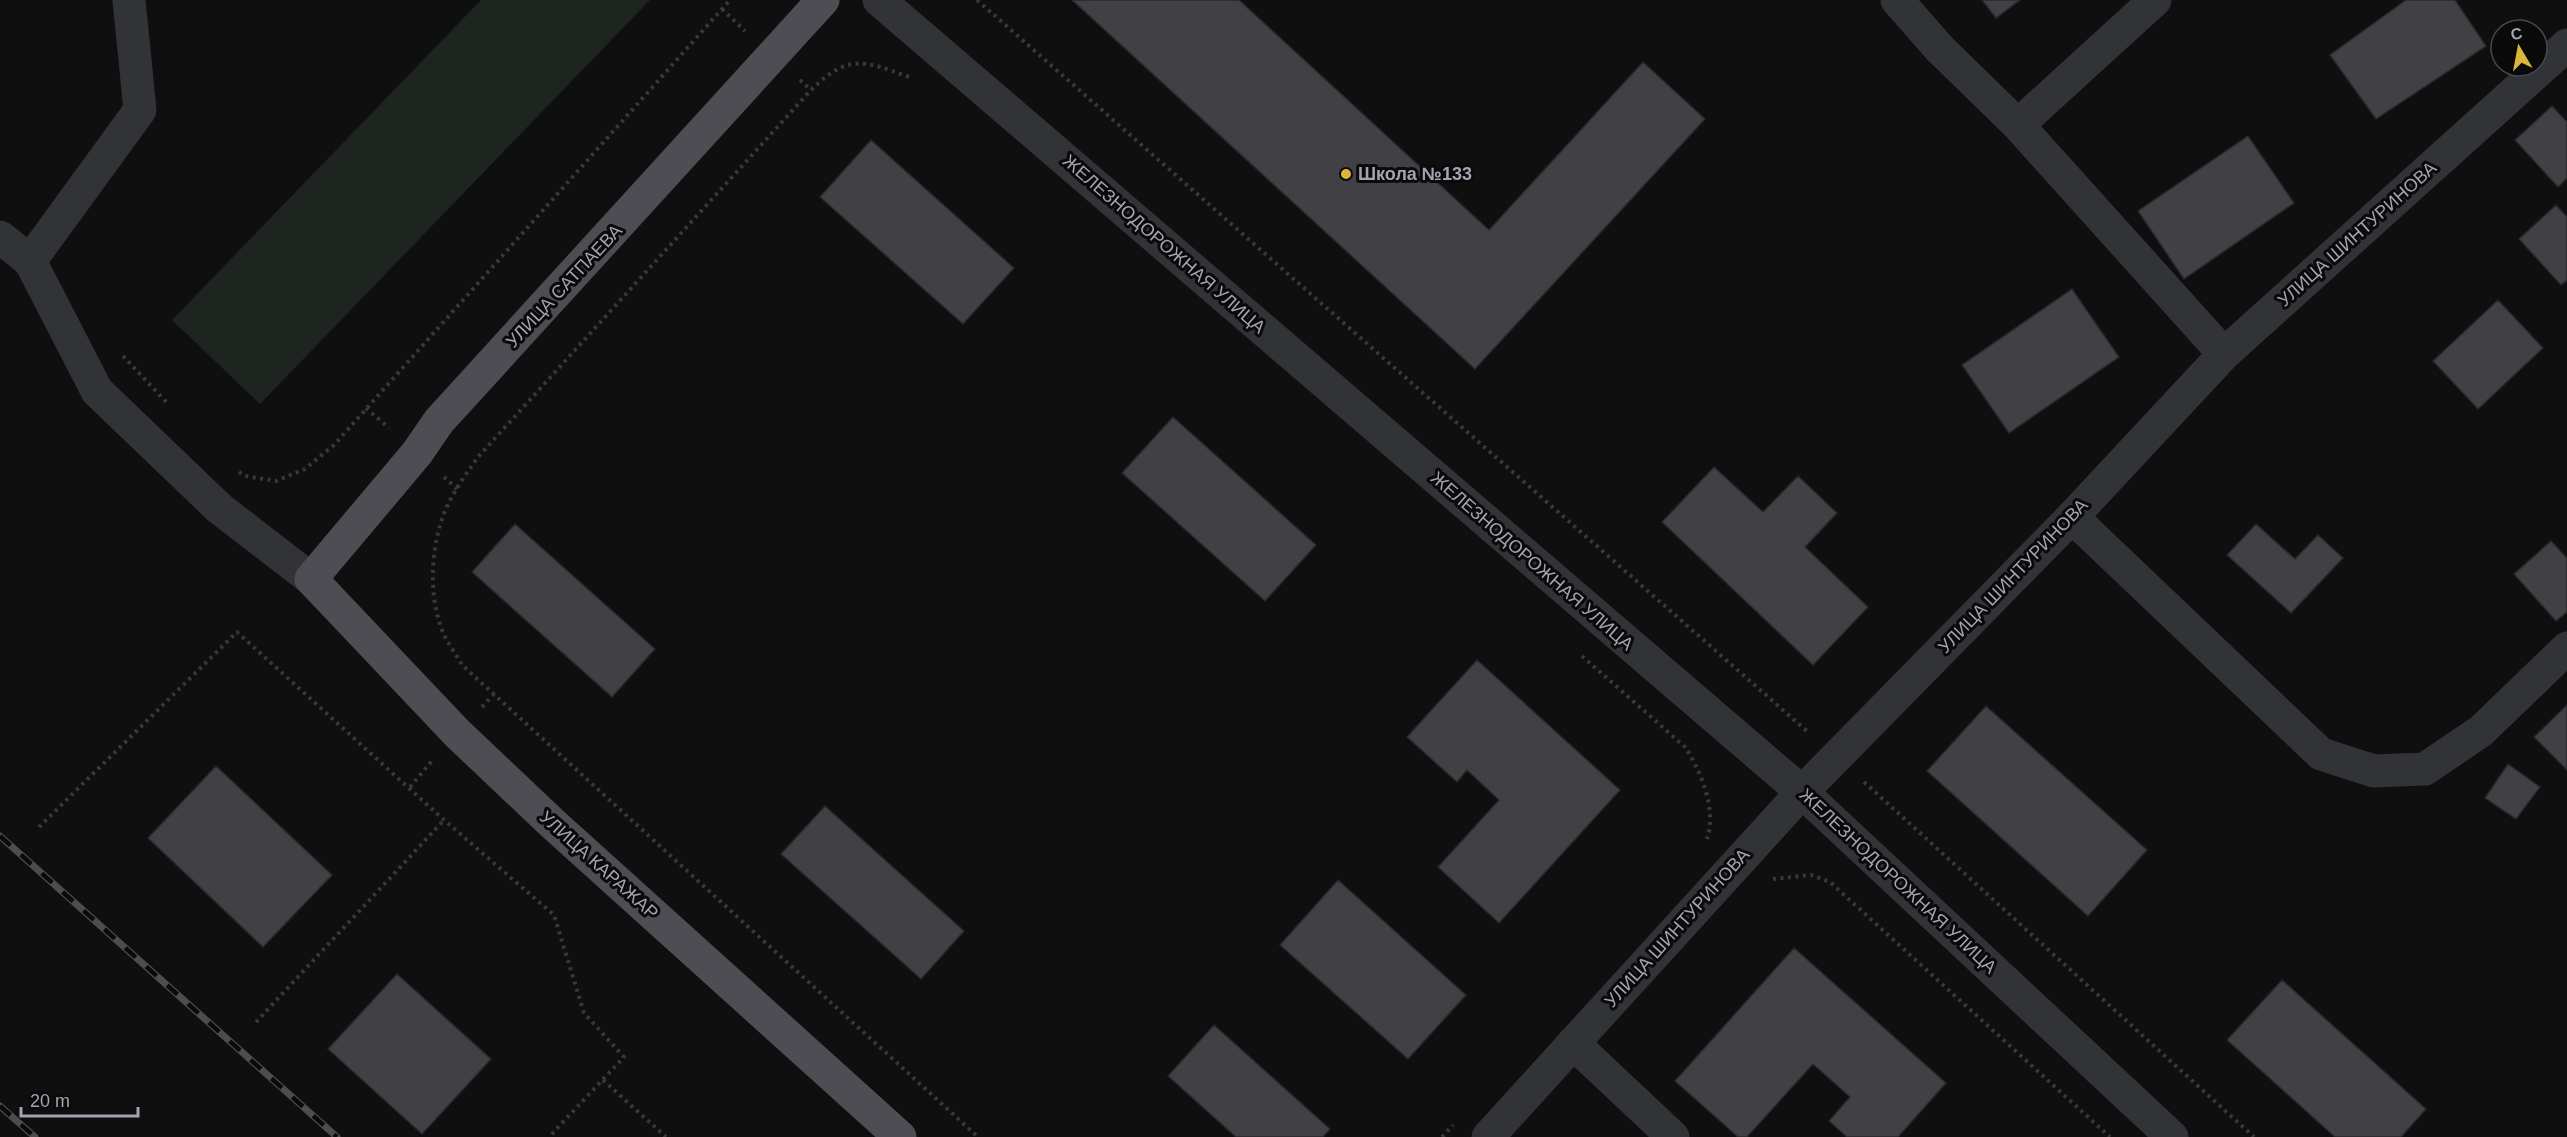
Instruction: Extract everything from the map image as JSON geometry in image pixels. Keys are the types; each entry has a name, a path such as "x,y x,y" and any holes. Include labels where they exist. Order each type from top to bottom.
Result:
{"main road":[{"name":"УЛИЦА САТПАЕВА","path":"311,579 417,453 440,421 823,0"},
{"name":"УЛИЦА КАРАЖАР","path":"311,579 457,733 552,823 900,1137"}],"street":[{"path":"30,261 141,111 129,0"},
{"name":"ЖЕЛЕЗНОДОРОЖНАЯ УЛИЦА","path":"879,0 1802,792 2172,1137"},
{"path":"1897,0 1940,49 2018,125 2224,354"},
{"path":"2018,125 2155,0"},
{"name":"УЛИЦА ШИНТУРИНОВА","path":"1488,1137 1802,792 2072,517 2224,354 2567,45"},
{"path":"0,237 30,261 98,392 219,508 311,579"},
{"path":"2072,517 2320,754 2374,771 2425,769 2481,731 2567,648"},
{"path":"1573,1043 1673,1137"}],"path":[{"path":"237,471 245,476 276,481 305,469 334,445 730,0"},
{"path":"977,0 1836,757 2254,1137"},
{"path":"919,82 874,64 847,63 830,72 811,90 477,457 441,520 435,550 433,578 436,609 445,637 462,665 978,1137"},
{"path":"118,351 174,410"},
{"path":"39,827 237,632 444,820 554,915 584,1013 624,1057 549,1137"},
{"path":"1577,652 1685,747 1697,765 1708,809 1709,833 1706,842"},
{"path":"256,1022 444,820"},
{"path":"1765,880 1810,875 1830,882 2110,1137"},
{"path":"603,1080 666,1137"},
{"path":"1442,1137 1458,1120"}],"shaded area":[{"path":"481,0 650,0 260,404 172,320"}],"building":[{"name":"Школа №133","path":"1072,0 1239,0 1489,230 1643,62 1705,119 1475,369"},
{"path":"1982,0 2020,0 1996,18"},
{"path":"2406,0 2455,0 2486,46 2376,119 2330,55"},
{"path":"2552,106 2567,122 2567,178 2558,187 2515,140"},
{"path":"2248,136 2294,203 2184,279 2138,211"},
{"path":"871,140 1014,268 963,324 820,197"},
{"path":"2556,205 2567,217 2567,280 2561,285 2519,239"},
{"path":"2072,289 2119,357 2009,433 1962,365"},
{"path":"2498,300 2543,348 2478,409 2433,361"},
{"path":"1173,417 1316,545 1265,601 1122,473"},
{"path":"1714,467 1763,512 1798,476 1837,513 1805,547 1868,607 1813,665 1662,522"},
{"path":"515,524 655,649 612,697 472,572"},
{"path":"2256,524 2295,559 2318,535 2343,558 2291,613 2227,555"},
{"path":"2551,541 2567,558 2567,612 2556,621 2514,574"},
{"path":"1477,660 1620,790 1499,923 1438,867 1499,800 1467,770 1457,782 1407,737"},
{"path":"2567,705 2567,770 2534,737"},
{"path":"1986,706 2147,850 2088,916 1927,771"},
{"path":"2508,764 2540,787 2516,819 2485,798"},
{"path":"216,766 332,875 263,947 148,838"},
{"path":"825,806 964,931 921,979 781,854"},
{"path":"1338,880 1466,995 1408,1059 1280,945"},
{"path":"1794,948 1946,1083 1898,1137 1847,1137 1829,1121 1850,1097 1813,1064 1747,1137 1738,1137 1675,1081"},
{"path":"397,974 491,1059 422,1134 328,1049"},
{"path":"2282,980 2426,1109 2401,1137 2335,1137 2227,1040"},
{"path":"1214,1025 1330,1129 1323,1137 1236,1137 1168,1076"}],"railway":[{"path":"0,836 337,1137"},
{"path":"0,1106 35,1137"}],"place":[{"name":"Школа №133","path":"1346,174"}]}
